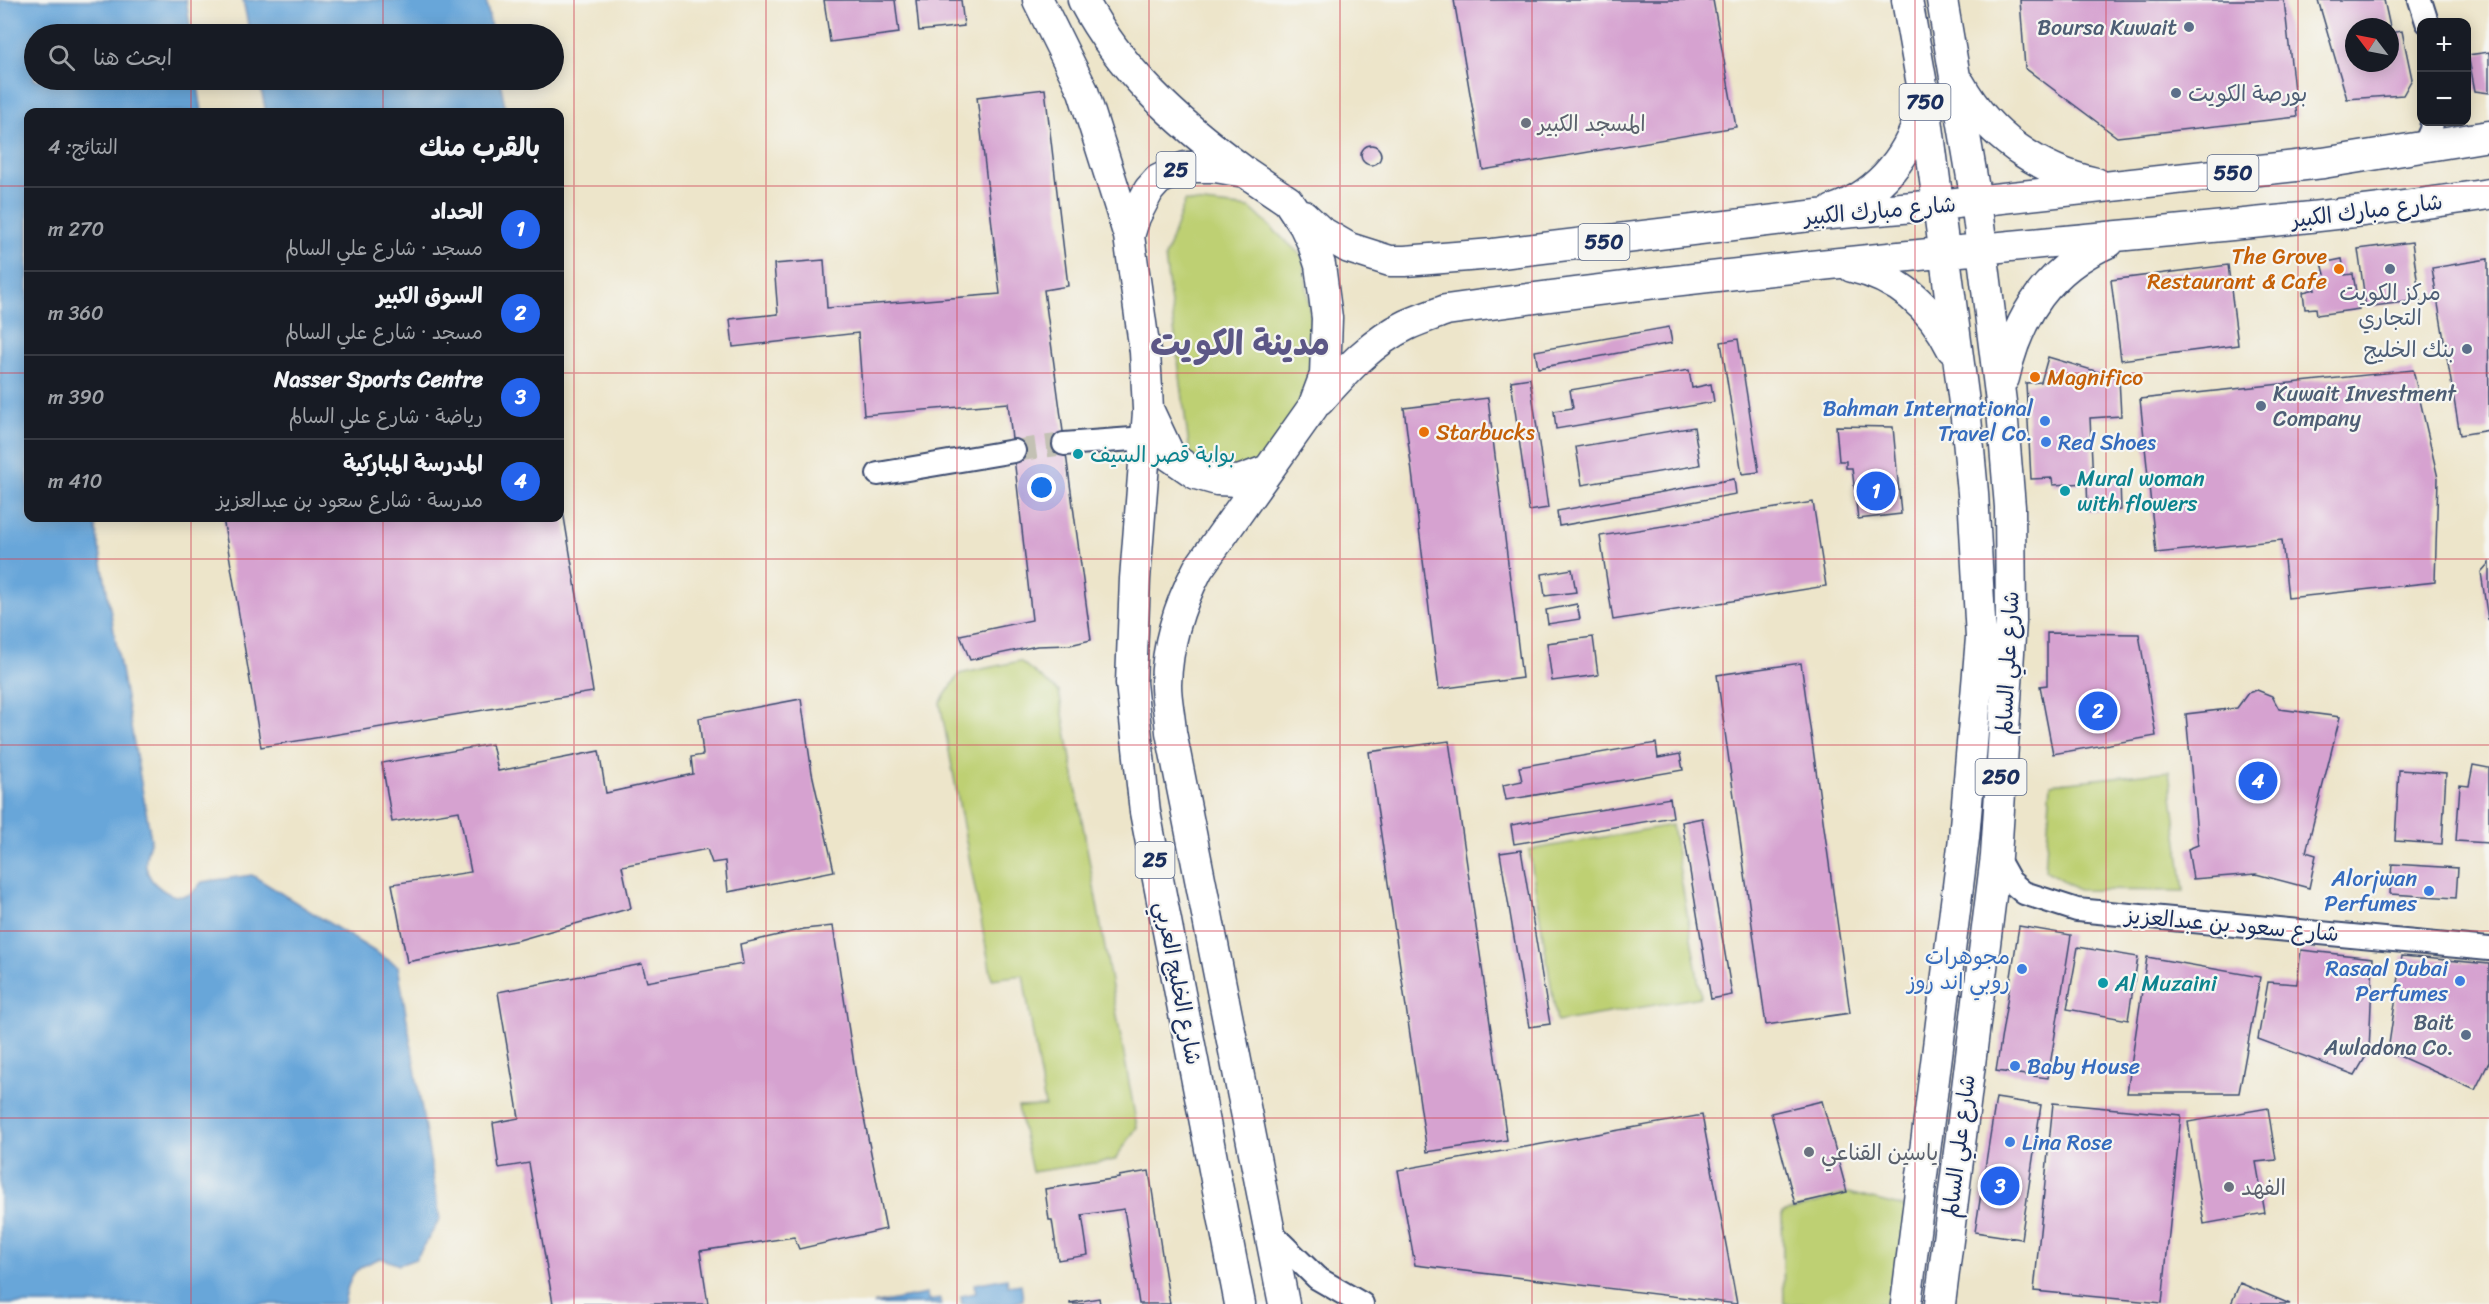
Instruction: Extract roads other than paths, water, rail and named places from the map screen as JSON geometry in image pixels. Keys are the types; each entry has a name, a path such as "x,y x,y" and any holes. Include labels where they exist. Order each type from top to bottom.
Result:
{"main road":[{"name":"25","path":"1038,0 1083,91 1129,236 1146,352 1147,424 1170,456 1196,474 1227,482 1247,479 1268,470 1313,407 1325,375 1327,318 1325,293 1313,244 1288,201 1209,146 1158,102 1126,67 1094,21 1083,0"},
{"name":"750","path":"1907,0 1924,96 1938,205"},
{"name":"750","path":"1942,0 1976,201"},
{"path":"1953,70 1965,93 1990,125 2017,149 2073,178 2113,187"},
{"path":"1818,215 1862,196 1892,169 1910,142 1919,120 1924,96"},
{"name":"شارع مبارك الكبير","path":"1288,201 1320,231 1341,244 1362,254 1390,261 1493,254 1818,215 2113,187 2324,163 2428,135 2489,136"},
{"name":"25","path":"1129,236 1135,217 1149,190 1158,180 1174,171 1185,167 1204,166 1245,172"},
{"name":"شارع مبارك الكبير","path":"1313,407 1355,362 1406,326 1446,309 1733,274 2326,216 2489,194"},
{"name":"شارع علي السالم","path":"1940,1304 1996,856 2011,621 2010,507 2002,410 1976,201"},
{"name":"شارع علي السالم","path":"1905,1300 1964,838 1981,638 1973,493 1938,205"},
{"path":"2002,410 2003,378 2011,347 2024,317 2042,291 2065,267 2092,249 2122,236"},
{"path":"1568,294 1535,285 1532,276 1534,267 1542,259 1624,240"},
{"path":"1840,264 1870,271 1898,284 1922,303 1941,327 1950,345 1961,384"},
{"name":"شارع الخليج العربي","path":"1147,424 1135,579 1131,683 1145,812 1240,1304"},
{"name":"شارع الخليج العربي","path":"1268,470 1198,569 1185,594 1173,629 1166,686 1171,732 1284,1304"}],"street":[{"path":"2420,0 2426,18"},
{"path":"1064,444 1147,424"},
{"path":"878,474 1014,451"},
{"name":"شارع سعود بن عبدالعزيز","path":"1996,856 2010,881 2025,893 2078,910 2489,948"},
{"path":"1270,1232 1317,1278 1362,1304"}],"water":[{"path":"0,0 186,0 190,24 24,24 24,90 199,90 201,108 24,108 24,522 95,522 151,839 146,864 148,873 156,885 175,896 182,896 192,893 202,882 252,875 398,966 440,1219 416,1259 399,1265 381,1258 358,1269 348,1286 344,1304 0,1304"},
{"path":"243,0 486,0 490,24 248,24"},
{"path":"261,90 502,90 505,108 265,108"},
{"path":"1007,1278 1008,1286 1021,1284 1023,1300 1011,1304 962,1304 961,1296 976,1293 974,1284"},
{"path":"927,1294 928,1301 940,1299 941,1304 873,1304"}],"tunnel":[{"path":"1014,451 1064,444"}],"place":[{"name":"Boursa Kuwait","path":"2189,27"},
{"name":"بورصة الكويت","path":"2176,93"},
{"name":"المسجد الكبير","path":"1526,123"},
{"name":"The Grove Restaurant & Cafe","path":"2339,269"},
{"name":"مركز الكويت التجاري","path":"2390,269"},
{"name":"بنك الخليج","path":"2467,349"},
{"name":"Magnifico","path":"2035,377"},
{"name":"Kuwait Investment Company","path":"2261,406"},
{"name":"Bahman International Travel Co.","path":"2045,421"},
{"name":"Starbucks","path":"1424,432"},
{"name":"Red Shoes","path":"2046,442"},
{"name":"بوابة قصر السيف","path":"1078,454"},
{"name":"الحداد","path":"1876,491"},
{"name":"Mural woman with flowers","path":"2065,491"},
{"name":"السوق الكبير","path":"2098,711"},
{"name":"المدرسة المباركية","path":"2258,781"},
{"name":"Alorjwan Perfumes","path":"2429,891"},
{"name":"مجوهرات روبي اند روز","path":"2022,969"},
{"name":"Rasaal Dubai Perfumes","path":"2460,981"},
{"name":"Al Muzaini","path":"2103,983"},
{"name":"Bait Awladona Co.","path":"2466,1035"},
{"name":"Baby House","path":"2015,1066"},
{"name":"Lina Rose","path":"2010,1142"},
{"name":"ياسين القناعي","path":"1809,1152"},
{"name":"Nasser Sports Centre","path":"2000,1186"},
{"name":"الفهد","path":"2229,1187"}],"district":[{"name":"مدينة الكويت","path":"1240,343"}]}
